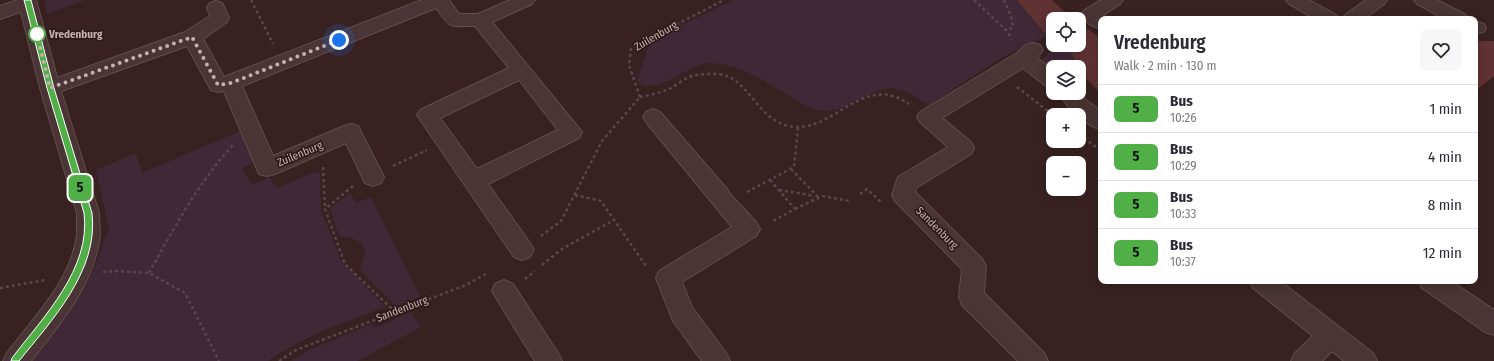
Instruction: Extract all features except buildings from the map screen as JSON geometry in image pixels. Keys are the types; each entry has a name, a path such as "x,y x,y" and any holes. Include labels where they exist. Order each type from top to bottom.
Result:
{"street":[{"path":"192,37 218,85 231,83 439,0 454,20 480,20 526,0"},
{"path":"1098,20 1090,15 1114,0"},
{"path":"1295,0 1324,16"},
{"path":"1356,16 1378,0"},
{"path":"1423,0 1453,16"},
{"path":"0,13 28,2 42,50 50,88 88,213 89,225 88,238 76,275 59,303 16,361"},
{"path":"50,88 192,37 220,18 214,3"},
{"path":"473,181 572,132 480,20"},
{"path":"926,117 1029,54 1046,72"},
{"path":"521,71 427,115 522,250"},
{"name":"Zuilenburg","path":"231,83 267,168 351,132 373,177"},
{"path":"1075,100 1098,120"},
{"name":"Sandenburg","path":"926,117 963,148 906,183 903,195 974,266 971,297 1035,361"},
{"path":"653,118 748,229 668,278 682,313 717,361"},
{"path":"505,282 549,361"},
{"path":"1266,284 1364,361"},
{"path":"1435,284 1494,324"},
{"path":"1304,361 1331,336"}],"path":[{"path":"251,0 283,62"},
{"name":"Zuilenburg","path":"640,97 629,65 631,48 724,0"},
{"path":"974,0 1029,54"},
{"path":"1004,0 1011,16 1013,27 1007,31"},
{"path":"998,73 1046,110"},
{"path":"522,250 561,221 602,141 640,97 665,91 695,75 723,75 739,83 751,98 771,117 787,126 798,128 816,124 864,98 877,94 891,94 900,98 926,117"},
{"path":"150,273 184,212 206,178 227,150 250,128"},
{"path":"723,200 770,180 794,167 798,128"},
{"path":"1086,140 1098,149"},
{"path":"325,209 353,186 445,141"},
{"path":"323,144 325,209 345,264 394,311"},
{"path":"791,169 819,198"},
{"path":"770,180 795,209"},
{"path":"778,190 810,195 812,200"},
{"path":"575,195 601,201 654,277 668,278"},
{"path":"746,230 760,229 812,200 823,196 848,202"},
{"name":"Sandenburg","path":"279,361 296,350 394,311 466,285 505,282 562,248 614,220"},
{"path":"0,288 76,275 114,271 150,273 185,293 219,361"}],"shaded area":[{"path":"44,0 85,0 47,14"},
{"path":"733,0 1017,0 1046,35 1046,36 1016,50 1001,59 929,105 905,91 886,89 876,91 847,106 825,111 813,109 742,70 720,64 709,63 701,65 663,83 653,86 645,85 637,81 648,48 659,36"},
{"path":"1017,0 1052,0 1065,12 1046,12 1046,35"},
{"path":"1086,28 1098,36 1098,91 1086,78 1086,60 1074,60 1069,52 1086,52"},
{"path":"1478,41 1494,41 1494,76 1478,89"},
{"path":"1069,52 1074,60 1046,60 1046,64 1043,62 1043,59 1049,53"},
{"path":"240,131 245,138 254,162 242,168 252,185 269,177 277,188 315,172 320,175 321,210 341,260 385,307 310,337 281,352 268,361 32,361 88,281 109,228 96,170 136,153 142,173"},
{"path":"350,193 356,203 371,197 420,297 396,306 360,270 366,251 356,240 339,236 330,209"},
{"path":"411,312 421,327 358,361 291,361 309,350 372,324 375,328"}],"bus line":[{"name":"5","path":"16,361 55,308 76,275 86,250 89,225 88,213 50,88 42,50 27,0"}],"place":[{"name":"Vredenburg","path":"37,34"}],"route":[{"path":"37,34 50,88 192,37 218,85 231,83 339,40"}]}
